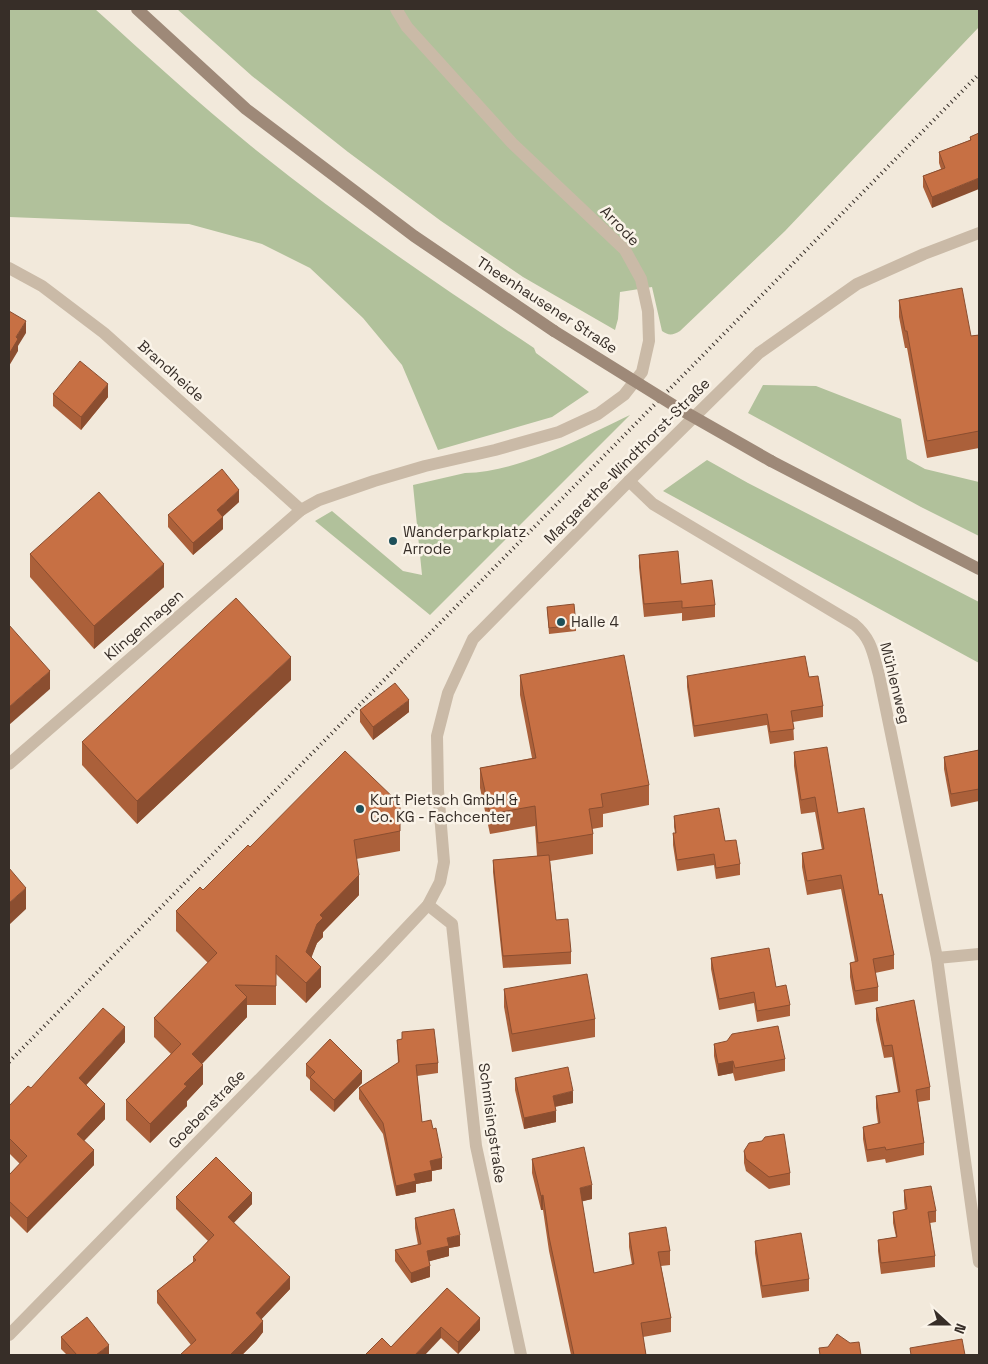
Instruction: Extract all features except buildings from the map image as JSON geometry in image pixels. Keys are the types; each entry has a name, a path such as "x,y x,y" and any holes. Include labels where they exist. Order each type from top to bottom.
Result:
{"main road":[{"name":"Theenhausener Straße","path":"137,9 246,109 414,236 554,331 678,408 771,462 979,569"}],"street":[{"name":"Arrode","path":"301,510 319,500 374,481 550,434 598,414 624,395 642,372 648,341 648,311 641,279 625,250 512,143 407,27 396,9"},
{"name":"Margarethe-Windthorst-Straße","path":"428,905 440,882 444,862 438,790 437,736 448,693 473,639 759,353 857,284 924,254 979,233"},
{"name":"Brandheide","path":"9,268 42,286 104,333 301,510"},
{"name":"Mühlenweg","path":"629,481 653,504 854,624 864,632 869,641 879,675 937,958 979,1262"},
{"name":"Klingenhagen","path":"9,764 301,510"},
{"name":"Goebenstraße","path":"9,1335 428,905"},
{"name":"Schmisingstraße","path":"428,905 452,924 476,1146 521,1355"},
{"path":"937,958 979,954"}],"green space":[{"path":"9,9 95,9 211,112 285,173 390,250 534,348 536,353 589,392 552,417 438,450 402,365 363,318 310,268 262,244 189,224 9,217"},
{"path":"177,9 979,9 979,27 785,231 680,331 667,334 662,331 652,287 620,292 618,319 615,330 523,277 441,221 348,152 252,76"},
{"path":"763,385 816,386 901,419 907,459 925,469 979,482 979,536 921,507 748,413"},
{"path":"630,415 430,615 315,521 332,511 403,571 422,575 413,485 465,473 507,467 550,452"},
{"path":"707,460 979,602 979,663 663,491"}],"railway":[{"path":"9,1062 979,74"}],"place":[{"name":"Wanderparkplatz Arrode","path":"393,541"},
{"name":"Halle 4","path":"561,622"},
{"name":"Kurt Pietsch GmbH & Co. KG - Fachcenter","path":"360,809"}]}
